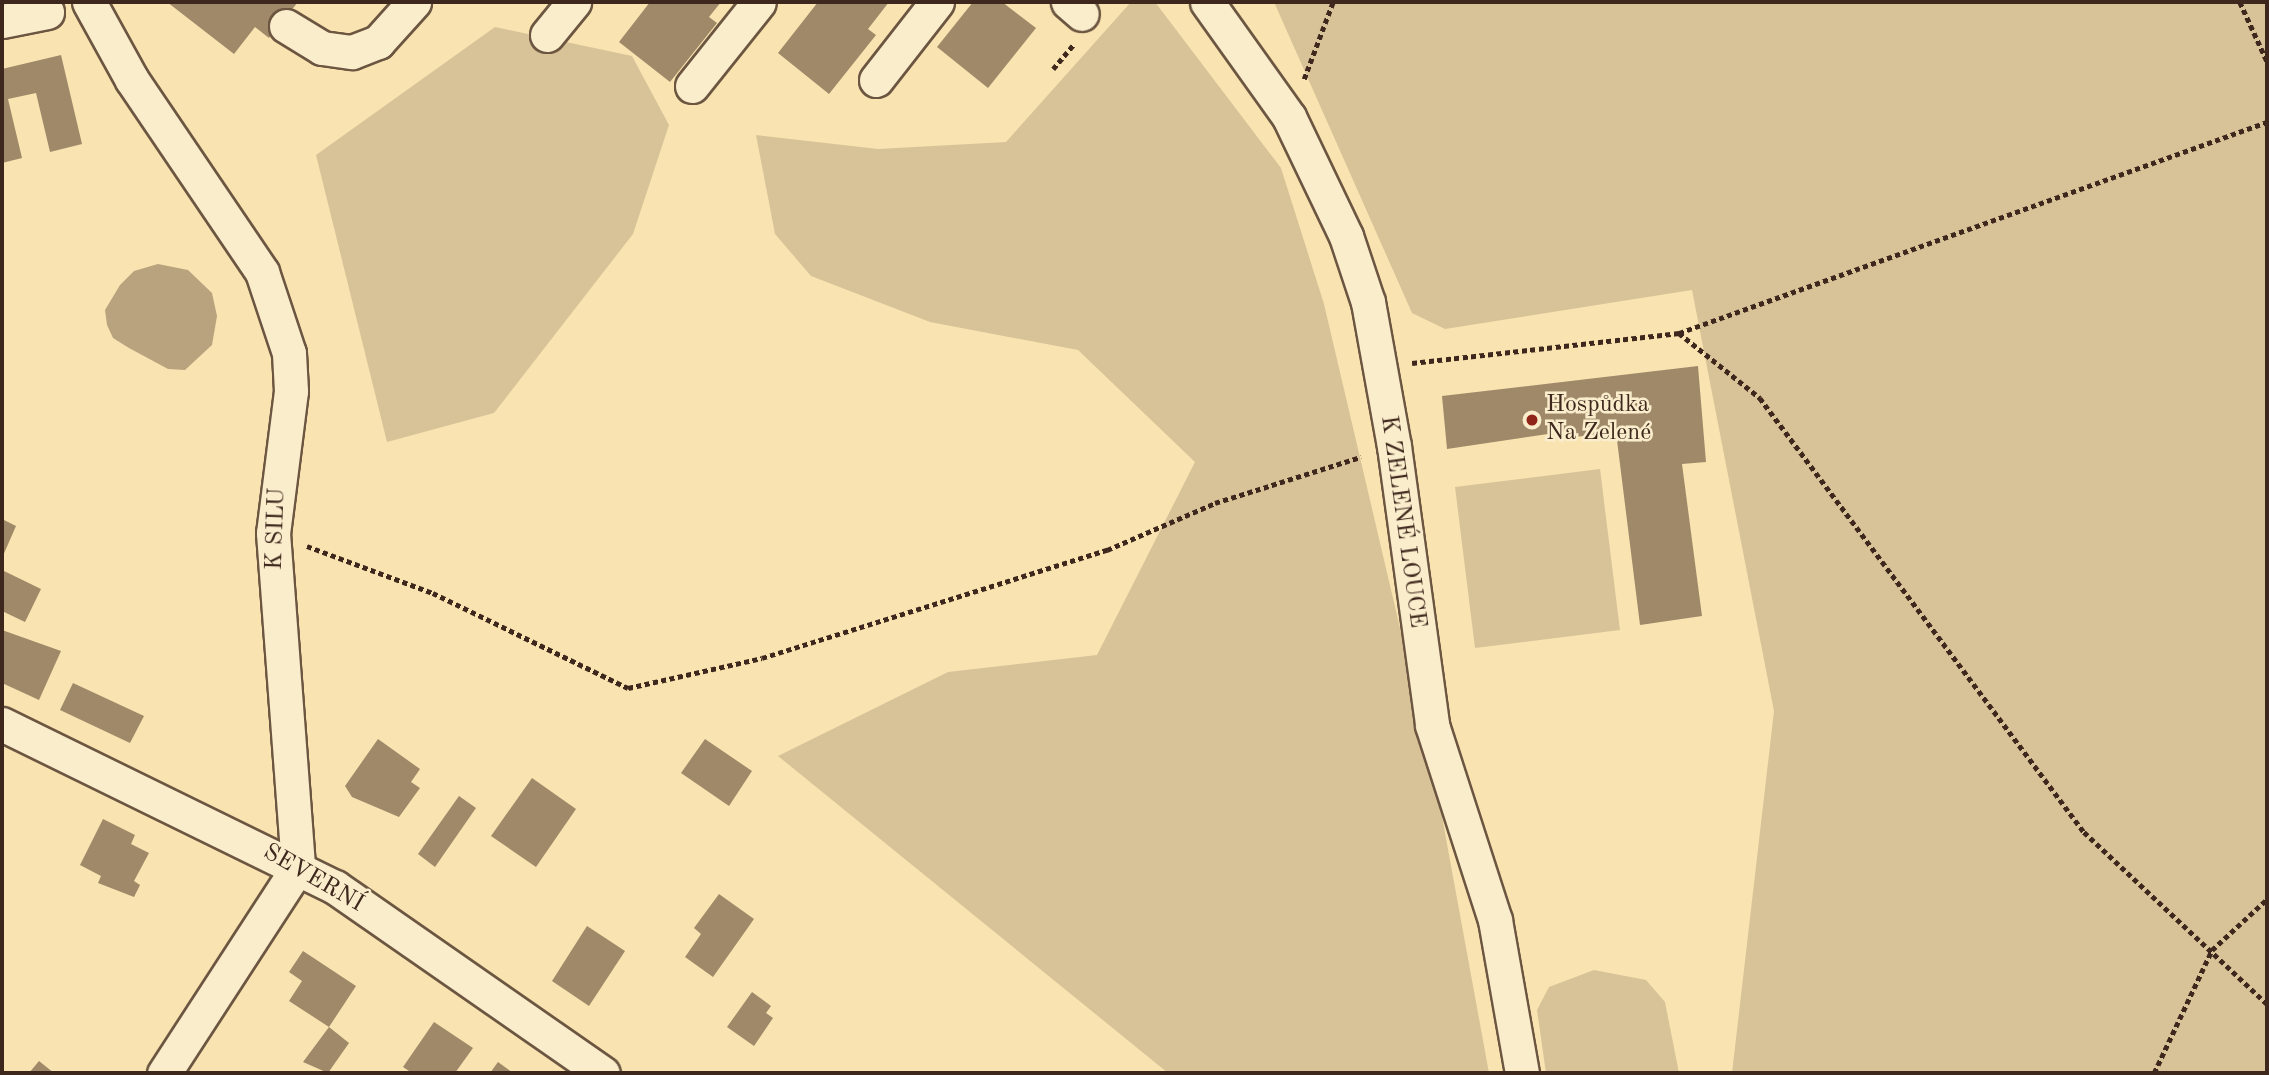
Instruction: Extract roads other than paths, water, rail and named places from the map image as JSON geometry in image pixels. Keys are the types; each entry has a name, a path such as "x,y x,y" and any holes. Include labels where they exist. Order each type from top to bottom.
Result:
{"street":[{"name":"K SILU","path":"89,2 132,80 262,272 281,318 291,391 273,533 298,867"},
{"path":"286,26 322,48 352,51 378,42 414,2"},
{"path":"547,35 574,2"},
{"path":"692,86 760,2"},
{"path":"876,80 937,2"},
{"name":"K ZELENÉ LOUCE","path":"1206,2 1289,117 1346,236 1368,302 1394,446 1432,725 1495,920 1522,1073"},
{"path":"2,22 47,12"},
{"name":"SEVERNÍ","path":"2,724 335,887 603,1073"},
{"path":"164,1073 298,867"}],"place":[{"name":"Hospůdka Na Zelené","path":"1532,420"}]}
